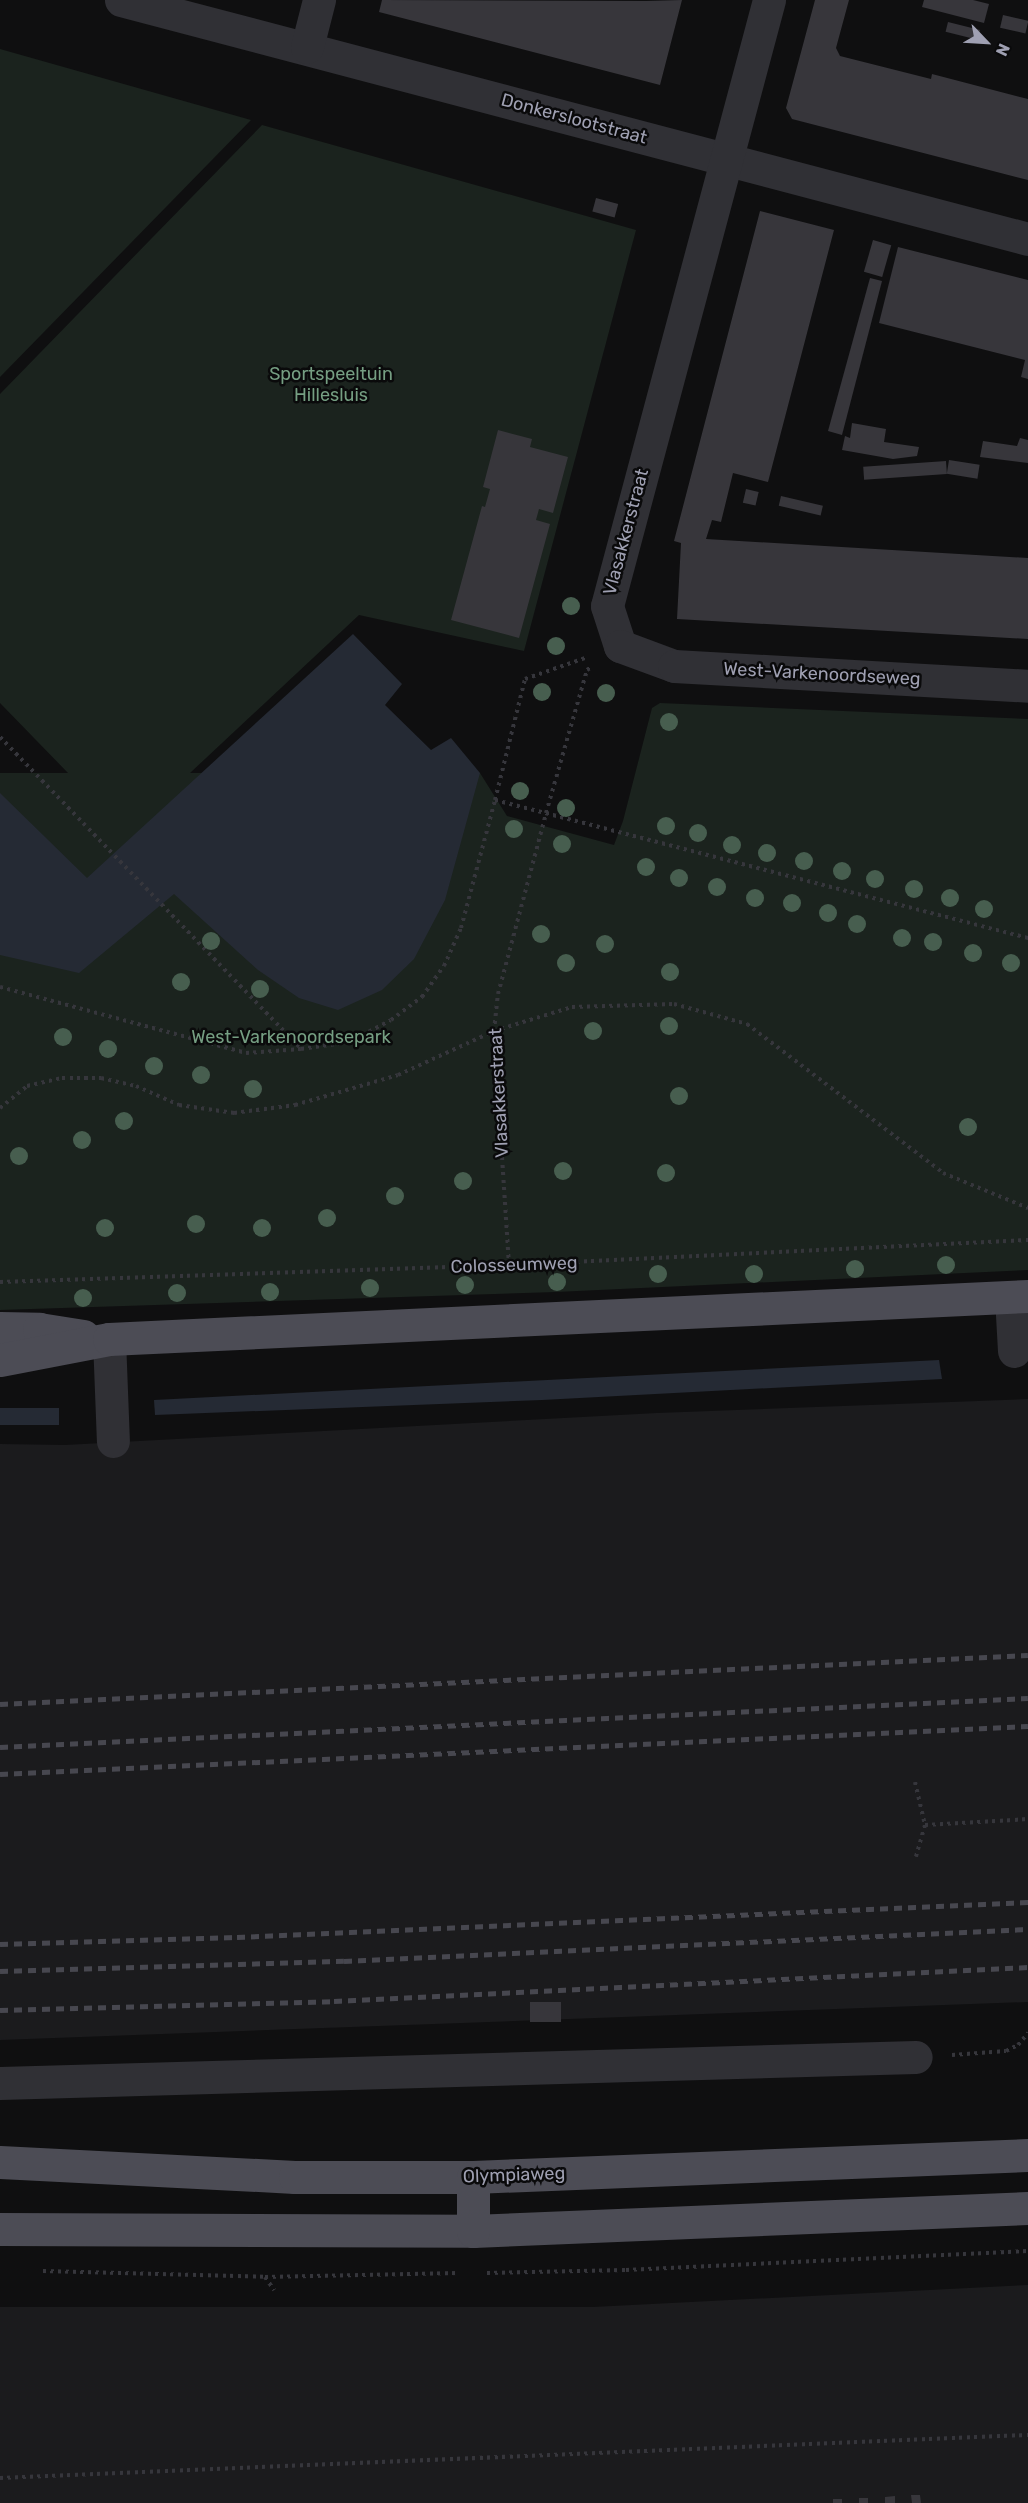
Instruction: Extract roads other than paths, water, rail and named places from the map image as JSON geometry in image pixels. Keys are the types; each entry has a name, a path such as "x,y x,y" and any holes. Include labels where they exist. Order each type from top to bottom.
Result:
{"main road":[{"path":"0,1360 109,1339 1020,1296"},
{"path":"0,1328 39,1329 109,1339"},
{"name":"Olympiaweg","path":"0,2162 296,2177 472,2177 1028,2155"},
{"path":"472,2177 472,2231"},
{"path":"0,2229 472,2231 1028,2208"}],"street":[{"name":"Donkerslootstraat","path":"121,0 308,47 725,160 1028,238"},
{"path":"308,47 319,0"},
{"name":"Vlasakkerstraat","path":"620,646 607,606 769,0"},
{"name":"West-Varkenoordseweg","path":"620,646 674,666 1028,686"},
{"path":"1014,1351 1020,1296"},
{"path":"109,1339 113,1441"},
{"path":"0,2083 916,2057"}],"railway":[{"path":"0,1704 1028,1655"},
{"path":"0,1747 1028,1698"},
{"path":"0,1774 1028,1726"},
{"path":"0,1944 237,1937 1028,1902"},
{"path":"0,1971 344,1961 1028,1929"},
{"path":"0,2010 334,2001 1028,1967"}],"park label":[{"name":"Sportspeeltuin Hillesluis","path":"331,385"},
{"name":"West-Varkenoordsepark","path":"291,1037"}]}
